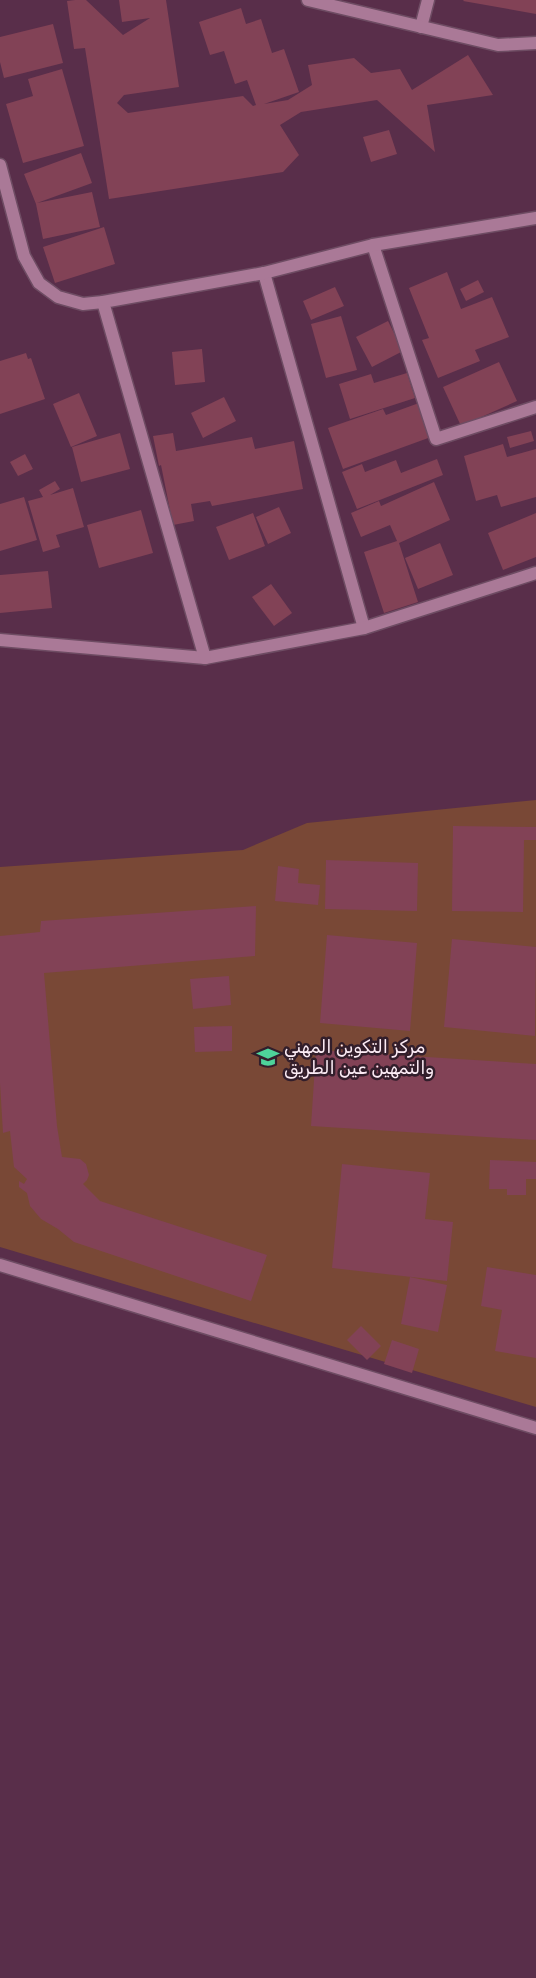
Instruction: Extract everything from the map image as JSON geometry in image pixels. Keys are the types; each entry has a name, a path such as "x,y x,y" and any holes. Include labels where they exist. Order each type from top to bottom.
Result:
{"street":[{"path":"308,0 498,45 536,42"},
{"path":"421,27 428,0"},
{"path":"0,165 4,196 24,256 40,283 58,297 83,304 264,273 373,245 536,218"},
{"path":"373,245 436,439 536,408"},
{"path":"264,273 364,628"},
{"path":"103,302 205,658"},
{"path":"0,640 205,658 364,628 536,572"},
{"path":"0,1265 536,1428"}],"shaded area":[{"name":"مركز التكوين المهني والتمهين عين الطريق","path":"536,800 536,1407 0,1247 0,867 243,850 307,823"}],"building":[{"path":"86,0 123,35 150,18 122,22 119,0 166,0 179,87 124,95 117,103 128,113 243,96 253,106 256,105 247,80 235,84 224,51 210,55 199,22 241,8 246,24 261,19 272,53 284,49 299,92 264,104 288,100 312,85 308,65 354,58 371,73 400,69 412,90 468,55 493,95 427,105 435,152 377,100 301,112 280,125 299,155 283,172 109,199 85,48 74,49 67,1"},
{"path":"536,0 536,14 463,1"},
{"path":"53,24 63,63 4,78 0,62 0,37"},
{"path":"62,69 84,146 23,163 6,104 33,96 28,79"},
{"path":"389,130 397,154 371,162 363,137"},
{"path":"81,153 92,183 37,203 92,192 100,227 43,239 36,204 24,174"},
{"path":"104,227 115,264 55,283 43,247"},
{"path":"447,272 461,309 492,297 509,337 475,350 480,361 438,378 422,340 429,338 409,288"},
{"path":"478,280 484,292 466,301 460,289"},
{"path":"335,287 344,306 311,320 303,301"},
{"path":"341,316 357,370 326,378 311,324"},
{"path":"388,321 403,351 372,367 356,337"},
{"path":"202,349 205,382 175,385 172,352"},
{"path":"26,353 28,359 31,358 45,399 0,414 0,361"},
{"path":"499,362 517,401 461,426 443,387"},
{"path":"407,373 415,398 350,419 339,384 371,374 374,383"},
{"path":"79,393 97,436 71,447 53,404"},
{"path":"224,397 236,421 203,438 191,413"},
{"path":"419,403 431,437 343,469 328,428 383,409 386,415"},
{"path":"531,431 534,441 510,448 507,437"},
{"path":"120,433 130,469 81,482 72,447"},
{"path":"173,433 176,451 252,437 255,449 294,441 303,489 212,506 210,501 191,504 194,521 173,525 153,436"},
{"path":"503,444 507,457 536,449 536,497 501,507 497,495 476,501 464,456"},
{"path":"25,454 33,469 18,476 10,462"},
{"path":"437,459 443,475 357,509 342,472 362,464 365,472 396,460 401,473"},
{"path":"55,481 60,489 50,495 73,488 84,527 56,535 60,547 43,552 28,501 43,497 39,490"},
{"path":"434,482 450,520 399,543 418,602 384,613 364,552 397,541 390,525 361,537 351,513 379,501 381,506"},
{"path":"24,497 37,540 0,551 0,504"},
{"path":"279,507 291,533 268,544 256,517"},
{"path":"141,510 153,553 99,568 87,525"},
{"path":"253,513 265,546 229,560 216,527"},
{"path":"536,513 536,557 503,570 488,533"},
{"path":"440,543 453,575 418,589 405,558"},
{"path":"48,571 52,608 0,613 0,575"},
{"path":"271,584 292,613 274,626 252,597"},
{"path":"453,826 536,827 536,840 524,840 523,912 452,911"},
{"path":"326,860 418,863 417,911 325,909"},
{"path":"278,866 299,869 298,883 320,885 318,905 275,901"},
{"path":"256,906 255,956 44,973 57,1126 62,1157 80,1159 86,1164 89,1175 83,1184 100,1201 267,1255 251,1301 74,1242 58,1229 41,1219 30,1206 27,1193 19,1187 19,1181 24,1184 27,1179 14,1167 10,1131 3,1133 0,1083 0,936 40,932 41,921"},
{"path":"327,935 417,943 410,1031 320,1023"},
{"path":"452,939 536,947 535,1036 444,1027"},
{"path":"229,976 231,1005 193,1009 190,979"},
{"path":"232,1026 232,1051 195,1052 194,1027"},
{"path":"316,1050 536,1064 536,1140 311,1126"},
{"path":"490,1160 536,1162 536,1179 526,1179 526,1195 507,1195 507,1189 489,1189"},
{"path":"342,1164 430,1173 425,1219 453,1222 447,1281 332,1268"},
{"path":"487,1267 536,1275 536,1358 495,1351 502,1310 481,1306"},
{"path":"410,1277 447,1285 438,1332 401,1324"},
{"path":"361,1326 381,1346 367,1360 347,1340"},
{"path":"392,1340 419,1349 412,1373 384,1364"}],"place":[{"name":"مركز التكوين المهني والتمهين عين الطريق","path":"268,1057"}]}
